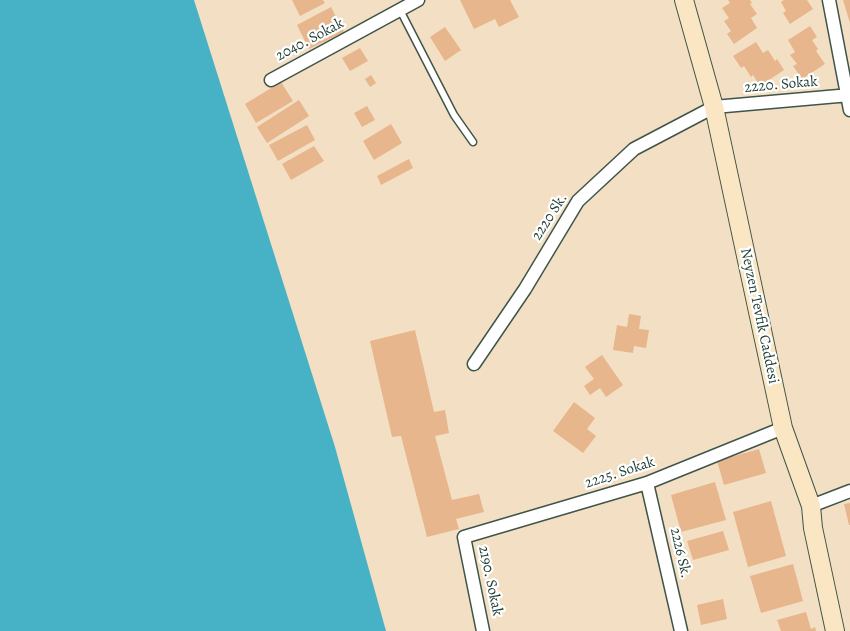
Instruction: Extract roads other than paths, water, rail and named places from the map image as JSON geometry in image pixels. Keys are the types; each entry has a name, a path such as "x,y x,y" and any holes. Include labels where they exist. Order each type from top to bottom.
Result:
{"street":[{"name":"2040. Sokak","path":"271,80 397,5 418,0"},
{"name":"Neyzen Tevfik Caddesi","path":"684,0 714,107 783,428 811,506 813,528 835,631"},
{"path":"829,0 850,110"},
{"name":"2220. Sokak","path":"714,107 848,96"},
{"name":"2220 Sk.","path":"474,364 525,289 578,201 634,149 714,107"},
{"name":"2225. Sokak","path":"464,537 647,483 783,428"},
{"name":"2226 Sk.","path":"647,483 682,631"},
{"path":"811,506 850,492"},
{"name":"2190. Sokak","path":"464,537 483,631"}],"lane":[{"path":"397,5 454,115 473,142"}],"water":[{"path":"0,0 194,0 335,447 386,631 0,631"}]}
